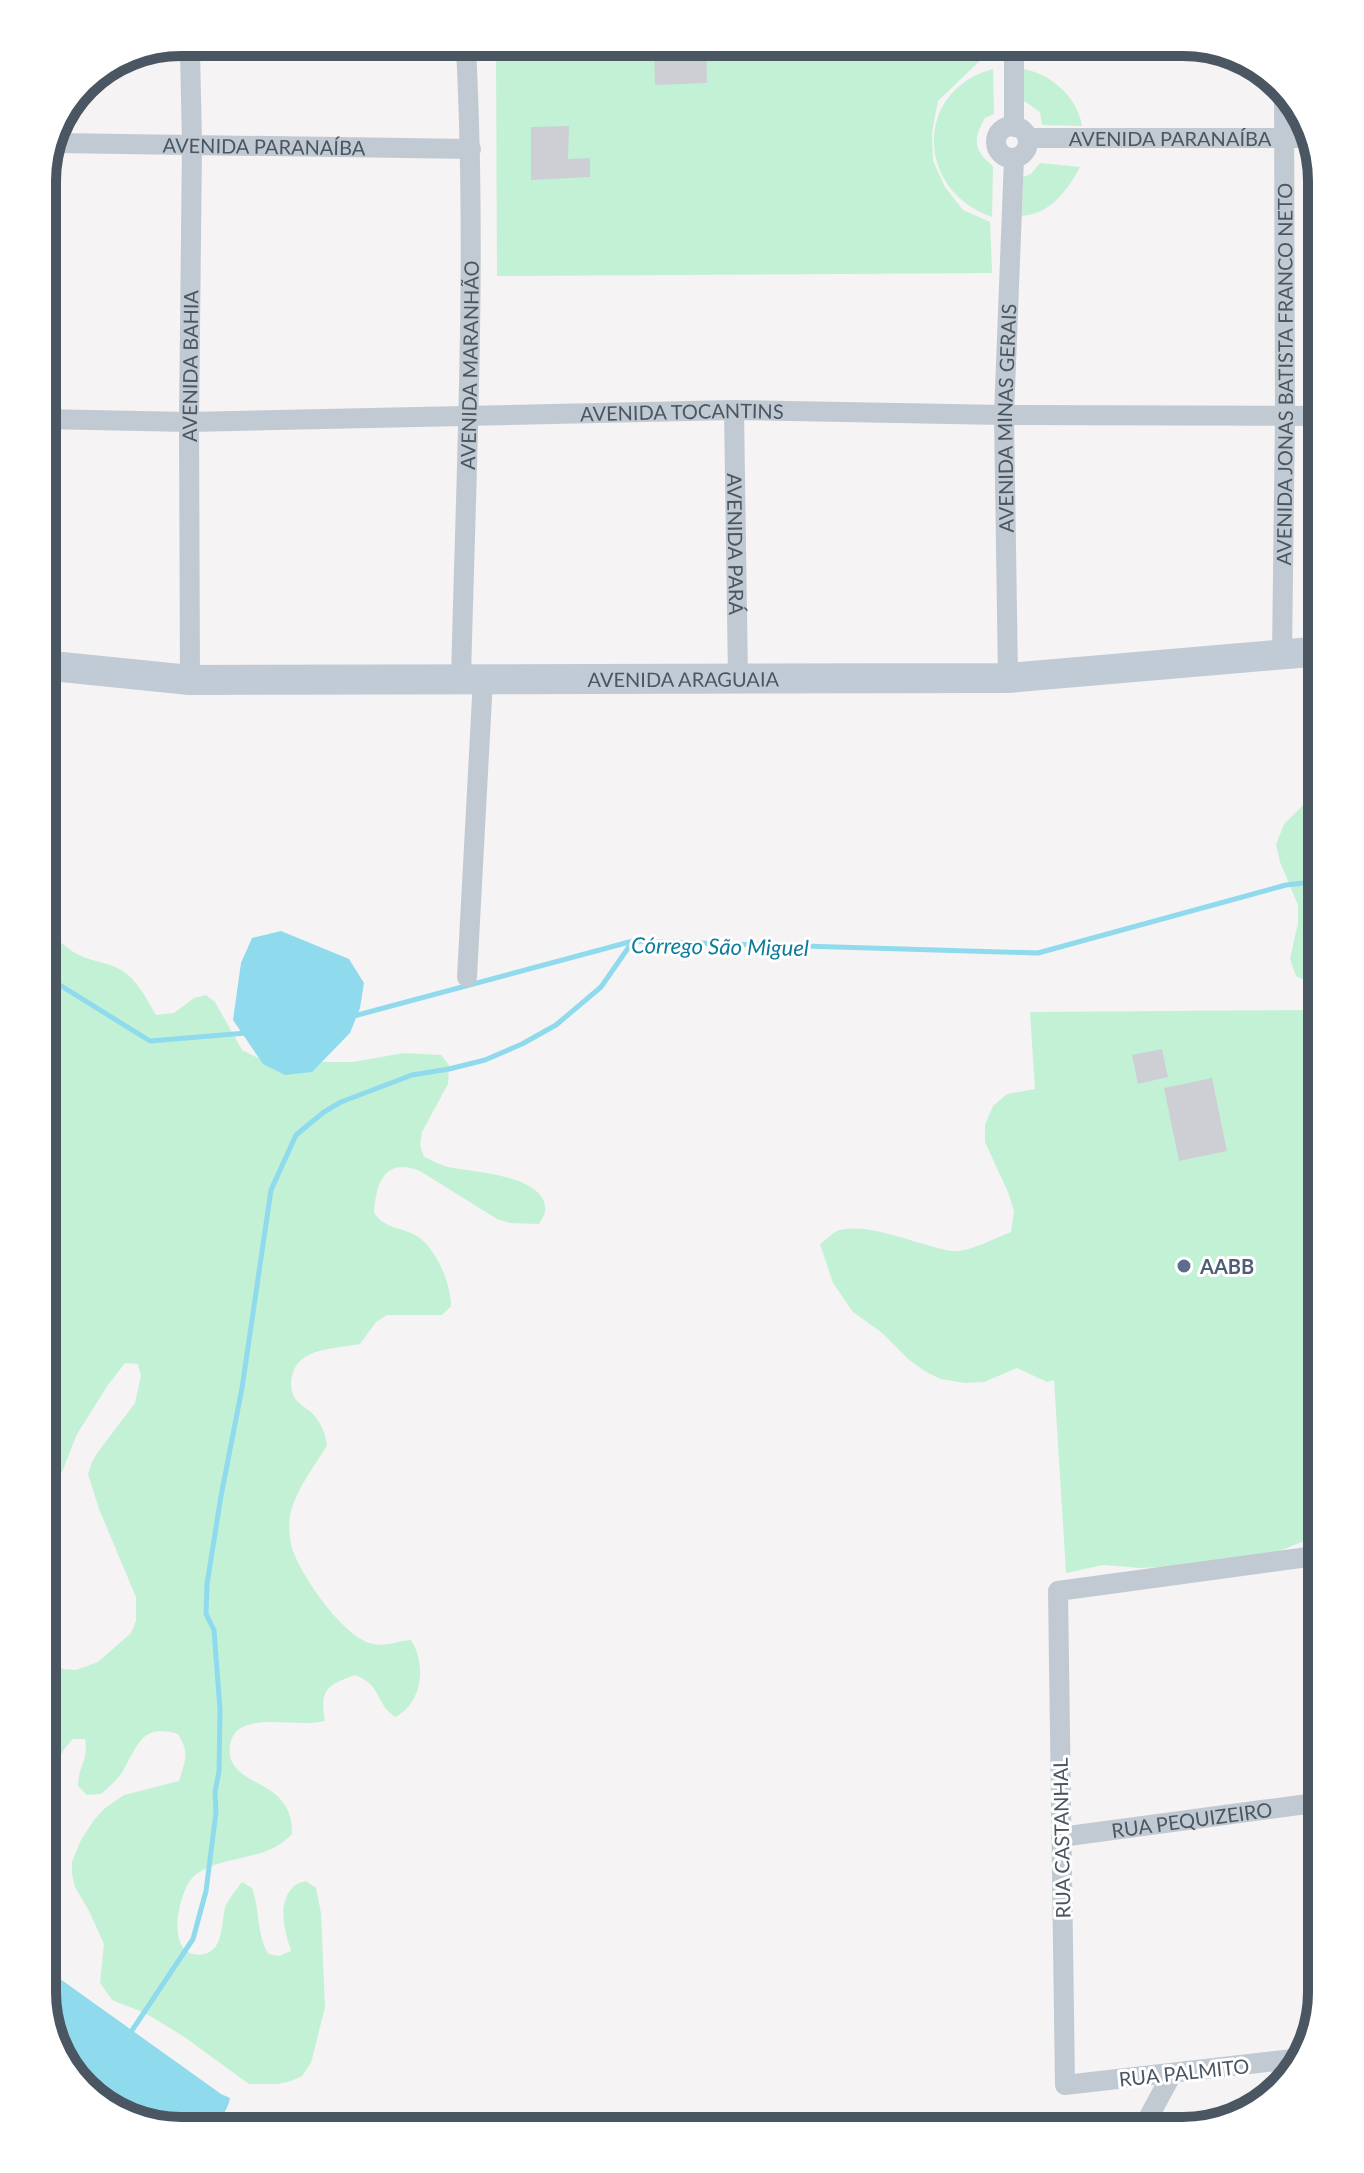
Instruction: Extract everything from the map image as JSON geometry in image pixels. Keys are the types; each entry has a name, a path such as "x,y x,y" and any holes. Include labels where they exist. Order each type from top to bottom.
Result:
{"street":[{"name":"AVENIDA BAHIA","path":"190,56 190,680"},
{"name":"AVENIDA MARANHÃO","path":"466,56 471,149 468,417 472,679 467,977"},
{"name":"AVENIDA MINAS GERAIS","path":"1008,678 1004,415 1014,158 1003,156 996,142 1004,129 1021,132 1015,56"},
{"name":"AVENIDA JONAS BATISTA FRANCO NETO","path":"1282,654 1284,108"},
{"name":"AVENIDA PARANAÍBA","path":"1021,132 1300,138"},
{"path":"1014,158 1025,151 1021,132"},
{"name":"AVENIDA PARANAÍBA","path":"62,143 471,149"},
{"name":"AVENIDA TOCANTINS","path":"56,419 189,422 734,410 1308,416"},
{"name":"AVENIDA PARÁ","path":"734,410 738,679"},
{"name":"AVENIDA ARAGUAIA","path":"56,666 190,680 1008,678 1308,652"},
{"name":"RUA CASTANHAL","path":"1065,2085 1058,1591 1308,1557"},
{"name":"RUA PEQUIZEIRO","path":"1061,1837 1308,1804"},
{"name":"RUA PALMITO","path":"1065,2085 1288,2060"},
{"path":"1149,2117 1172,2074"}],"green space":[{"path":"496,56 985,56 938,101 932,132 933,161 945,187 963,210 990,222 992,273 497,276"},
{"path":"993,69 994,114 985,118 977,138 982,155 993,166 992,217 967,204 949,185 938,164 934,141 938,118 949,97 967,80"},
{"path":"1024,69 1044,76 1062,89 1075,106 1082,126 1042,125 1040,112 1024,101"},
{"path":"1040,163 1080,167 1070,184 1049,206 1022,216 1023,177 1031,174"},
{"path":"1308,801 1308,982 1296,976 1290,959 1298,923 1298,905 1276,845 1284,824"},
{"path":"56,938 77,954 115,967 128,975 156,1015 174,1013 194,998 206,995 215,1002 242,1050 274,1066 353,1062 404,1053 441,1055 449,1065 448,1084 422,1132 420,1145 424,1157 448,1167 523,1183 535,1190 543,1200 545,1212 539,1224 510,1223 497,1219 420,1171 398,1167 391,1170 380,1182 374,1213 383,1222 413,1234 428,1246 445,1276 451,1306 442,1315 387,1315 376,1322 360,1344 310,1354 296,1367 291,1389 298,1402 317,1420 324,1431 327,1445 294,1502 289,1520 292,1548 313,1588 346,1628 369,1643 380,1645 411,1640 419,1661 416,1694 404,1711 395,1717 370,1684 355,1675 328,1690 323,1702 325,1721 254,1723 239,1729 230,1745 234,1765 281,1800 290,1816 292,1834 261,1853 214,1865 194,1876 182,1897 179,1911 179,1938 183,1948 191,1954 204,1954 218,1942 226,1905 242,1882 252,1888 268,1954 279,1956 291,1951 284,1917 288,1893 306,1881 316,1888 321,1913 325,2007 311,2063 302,2076 291,2081 249,2084 183,2036 145,2013 112,2000 100,1983 104,1944 75,1887 72,1862 81,1840 105,1808 124,1795 179,1781 185,1752 178,1734 156,1731 149,1734 138,1745 123,1771 101,1794 87,1795 78,1786 86,1752 85,1739 73,1739 56,1763 56,1666 76,1670 98,1662 131,1633 136,1621 136,1597 99,1509 88,1474 98,1452 135,1403 141,1376 138,1364 125,1363 108,1385 77,1434 62,1472 56,1477"},
{"name":"AABB","path":"1308,1010 1308,1539 1227,1566 1141,1568 1103,1565 1066,1573 1054,1380 1047,1382 1017,1368 984,1382 941,1379 908,1359 881,1332 853,1312 833,1283 820,1244 835,1232 847,1229 876,1231 958,1251 1011,1232 1014,1211 985,1142 985,1125 993,1106 1007,1094 1035,1089 1030,1012"}],"water":[{"path":"281,931 349,959 364,983 360,1008 350,1033 312,1072 285,1075 263,1064 233,1020 241,963 252,938"},
{"path":"56,1976 230,2098 221,2117 157,2115 126,2104 99,2086 77,2061 63,2032 58,2016"}],"building":[{"path":"654,56 706,56 707,83 655,85"},
{"path":"569,126 568,159 590,158 590,177 531,180 531,127"},
{"path":"1162,1049 1168,1077 1138,1084 1132,1055"},
{"path":"1212,1078 1227,1151 1179,1161 1164,1088"}],"waterway":[{"name":"Córrego São Miguel","path":"354,1016 633,941 1038,953 1286,885 1308,883"},
{"path":"129,2035 193,1939 206,1891 216,1812 220,1710 214,1630 206,1614 207,1584 242,1388 271,1190 296,1135 341,1102 412,1075 485,1060 556,1025 601,987 633,941"},
{"name":"Córrego São Miguel","path":"56,983 150,1041 246,1033"}],"place":[{"name":"AABB","path":"1184,1266"}]}
